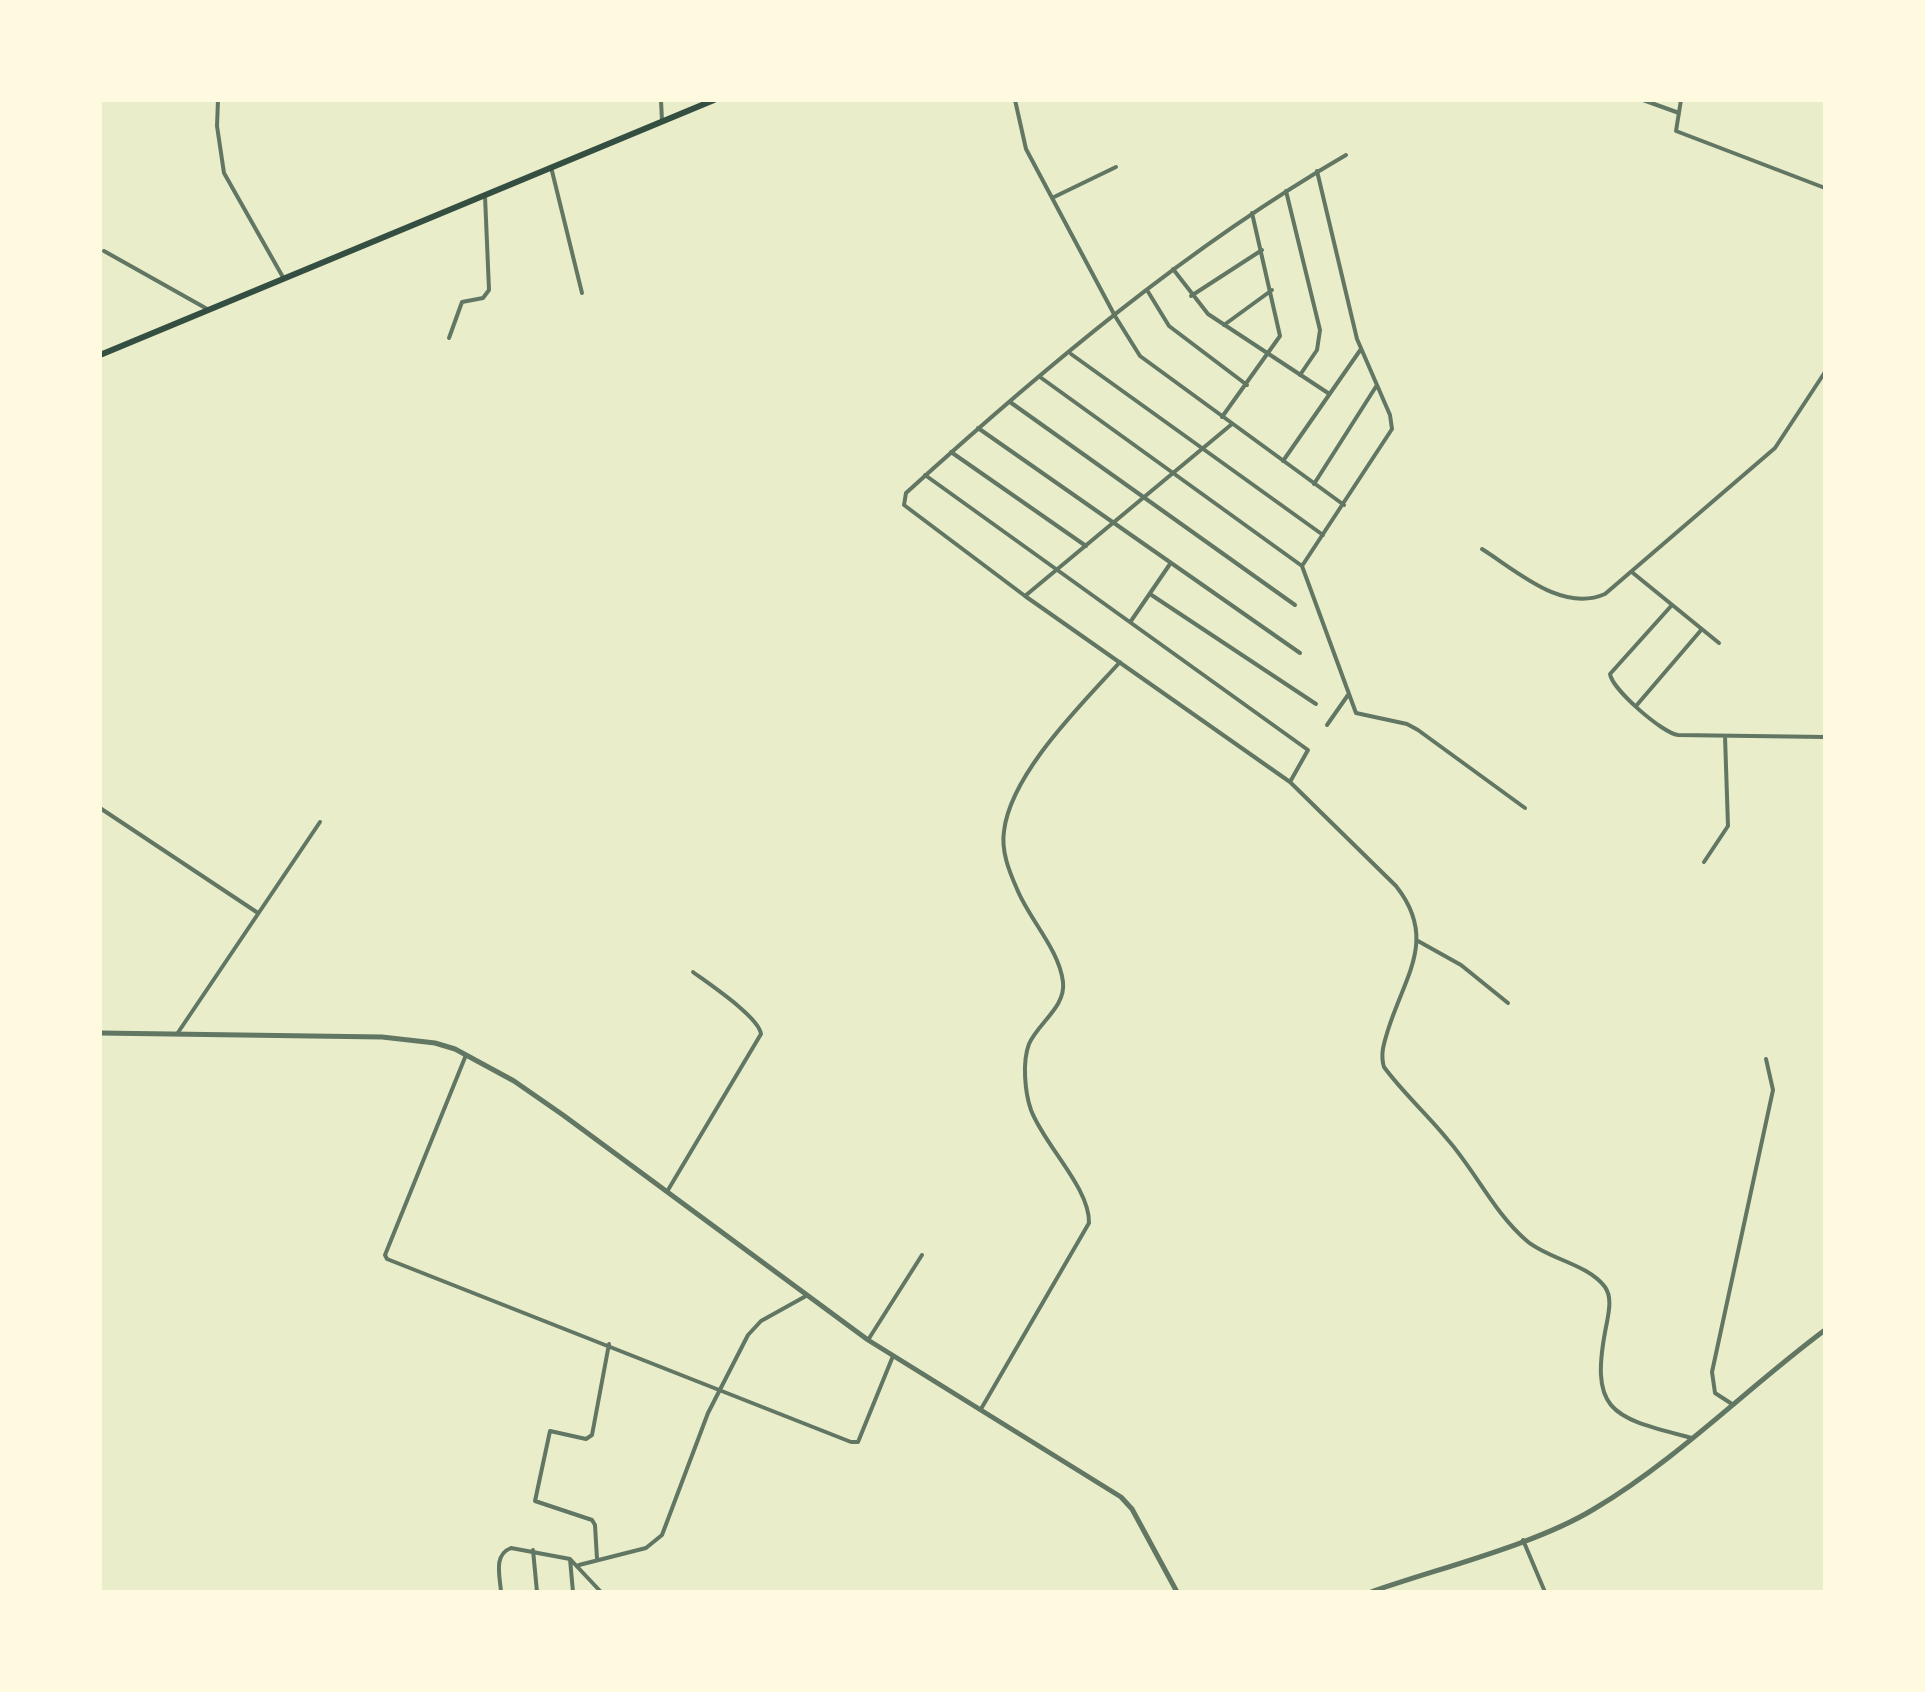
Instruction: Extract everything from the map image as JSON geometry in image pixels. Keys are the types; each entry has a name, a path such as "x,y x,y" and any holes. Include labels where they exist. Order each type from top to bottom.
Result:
{"main road":[{"path":"100,355 714,100"}],"street":[{"path":"218,100 218,138 224,173 284,279"},
{"path":"661,100 662,121"},
{"path":"1015,100 1021,136 1115,316 1140,356 1344,505"},
{"path":"1643,100 1679,113"},
{"path":"1681,100 1676,131 1825,188"},
{"path":"1346,155 1286,190 1172,269 978,428 906,493 904,505 1025,596 1290,782 1396,886 1411,906 1418,941 1385,1039 1384,1067 1449,1140 1512,1227 1540,1250 1590,1275 1606,1288 1609,1305 1600,1366 1604,1397 1610,1408 1632,1422 1692,1438"},
{"path":"551,167 582,293"},
{"path":"1052,198 1116,167"},
{"path":"1302,566 1392,429 1361,349 1317,171"},
{"path":"1286,190 1320,330 1317,350 1300,375"},
{"path":"449,338 462,302 483,298 489,290 485,194"},
{"path":"1222,417 1268,356 1281,331 1252,213"},
{"path":"1191,296 1262,250"},
{"path":"104,251 209,310"},
{"path":"1172,269 1191,296 1224,325 1328,393"},
{"path":"1147,290 1169,326 1247,385"},
{"path":"1224,325 1272,290"},
{"path":"1283,461 1361,349"},
{"path":"1070,353 1323,535"},
{"path":"1482,549 1565,599 1594,599 1633,573 1775,448 1825,372"},
{"path":"1040,377 1302,566 1356,713 1407,724 1418,730 1525,808"},
{"path":"1314,484 1377,385"},
{"path":"1010,402 1295,605"},
{"path":"1025,596 1232,424"},
{"path":"978,428 1300,653"},
{"path":"951,452 1086,546"},
{"path":"925,475 1308,750 1290,782"},
{"path":"1131,621 1171,563"},
{"path":"1633,573 1719,643"},
{"path":"1150,594 1316,704"},
{"path":"1672,605 1610,674 1615,686 1636,706 1673,735 1825,737"},
{"path":"1636,706 1702,629"},
{"path":"980,1411 1089,1223 1089,1212 1082,1196 1031,1109 1026,1053 1030,1041 1055,1009 1063,981 1057,962 1029,915 1009,869 1003,847 1004,829 1023,783 1044,752 1120,662"},
{"path":"1327,725 1348,695"},
{"path":"1704,862 1728,826 1725,736"},
{"path":"100,808 258,913"},
{"path":"176,1036 320,822"},
{"path":"1418,941 1461,965 1508,1003"},
{"path":"668,1190 761,1034 759,1026 750,1017 693,972"},
{"path":"100,1033 382,1037 435,1043 466,1055 514,1081 668,1190 868,1340 1121,1497 1146,1532 1177,1592"},
{"path":"466,1055 385,1258 609,1344 719,1393 856,1443 893,1356"},
{"path":"1732,1404 1712,1388 1712,1372 1773,1090 1766,1059"},
{"path":"868,1340 922,1255"},
{"path":"579,1565 646,1548 662,1535 719,1393 753,1327 809,1294"},
{"path":"1371,1592 1388,1589 1523,1540 1593,1510 1692,1438 1825,1330"},
{"path":"597,1559 592,1520 535,1501 550,1431 586,1439 592,1435 609,1344"},
{"path":"1523,1540 1545,1592"},
{"path":"501,1592 500,1556 511,1548 570,1559 579,1565 601,1592"},
{"path":"533,1550 537,1592"},
{"path":"570,1559 573,1592"}]}
